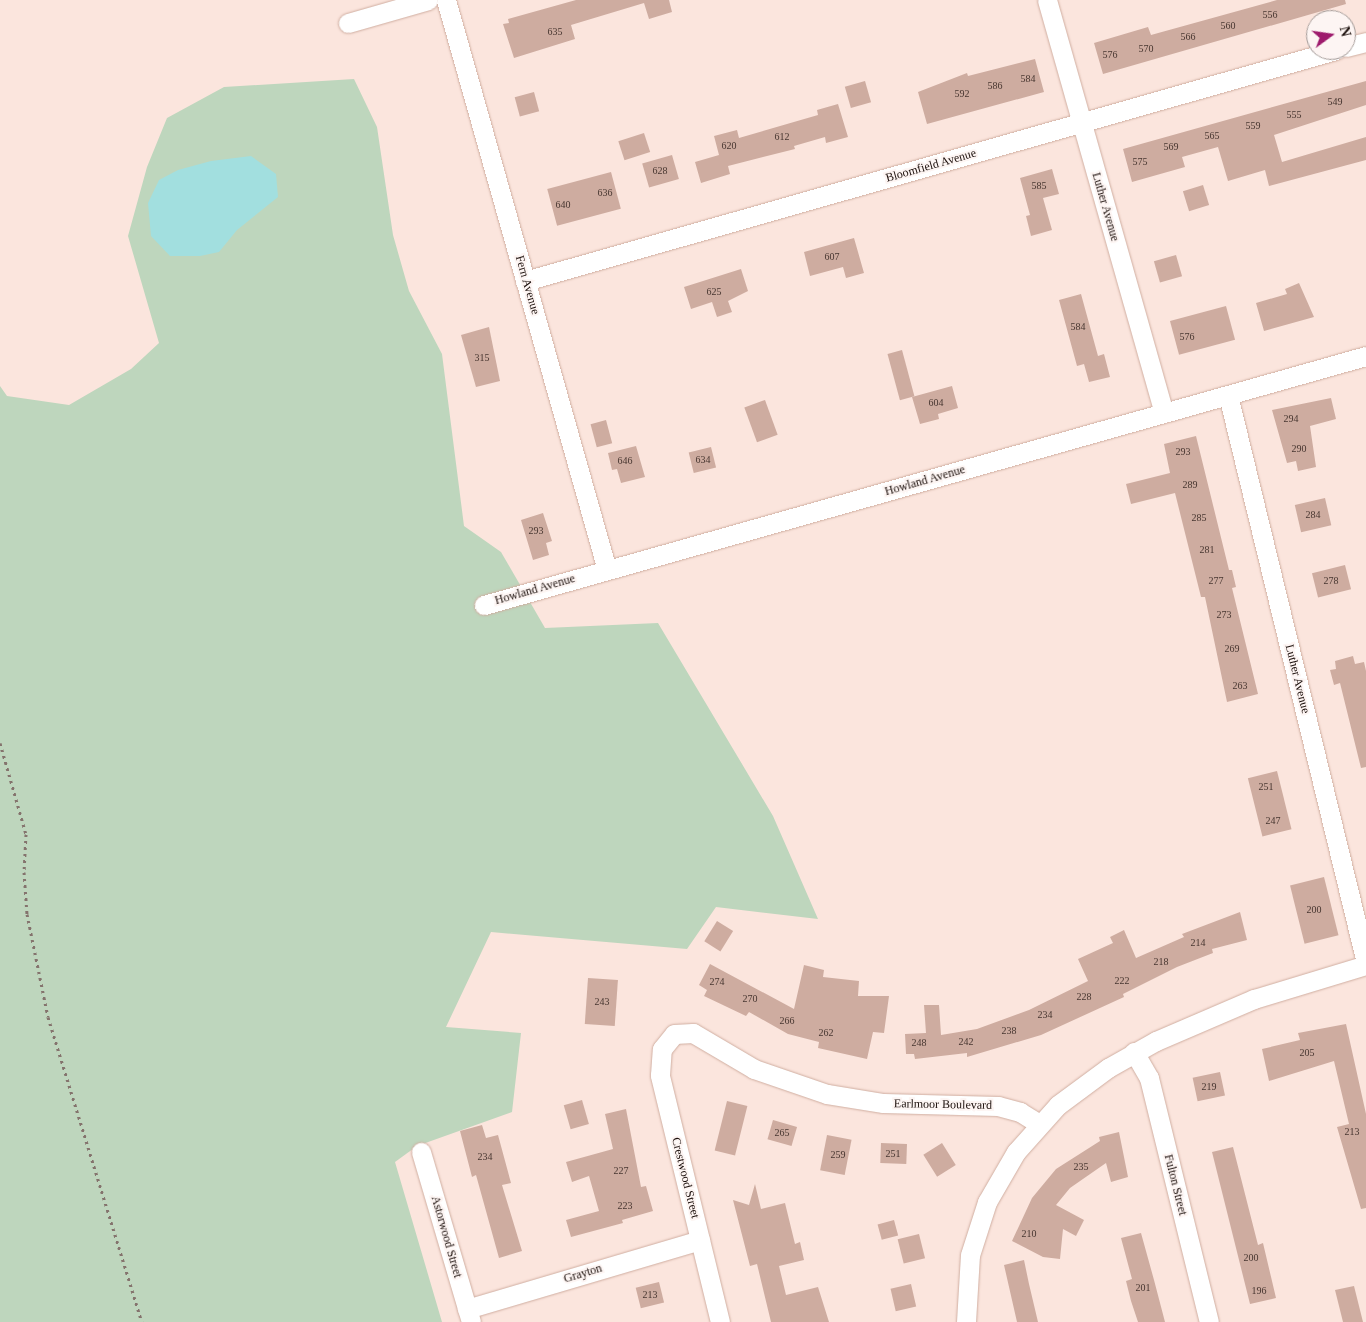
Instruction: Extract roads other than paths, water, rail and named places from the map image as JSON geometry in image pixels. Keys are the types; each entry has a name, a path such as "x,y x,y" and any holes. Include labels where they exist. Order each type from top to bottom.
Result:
{"street":[{"path":"348,22 428,0"},
{"name":"Fern Avenue","path":"446,0 607,570"},
{"name":"Luther Avenue","path":"1047,0 1164,413"},
{"name":"Bloomfield Avenue","path":"525,280 1306,59"},
{"name":"Howland Avenue","path":"484,605 1366,356"},
{"name":"Luther Avenue","path":"1228,395 1366,964"},
{"path":"966,1322 967,1274 978,1224 1006,1166 1039,1124 1080,1087 1134,1052 1254,999 1366,964"},
{"name":"Earlmoor Boulevard","path":"670,1037 683,1032 693,1033 754,1069 827,1094 883,1103 998,1106 1020,1112 1039,1124"},
{"name":"Crestwood Street","path":"670,1037 662,1049 660,1075 720,1322"},
{"name":"Fulton Street","path":"1134,1052 1149,1078 1209,1322"},
{"name":"Astorwood Street","path":"421,1152 469,1315"},
{"name":"Grayton","path":"469,1315 700,1240"}],"water":[{"path":"251,156 276,174 278,197 237,230 219,252 200,256 170,256 151,236 148,203 159,180 178,170 211,161"}]}
